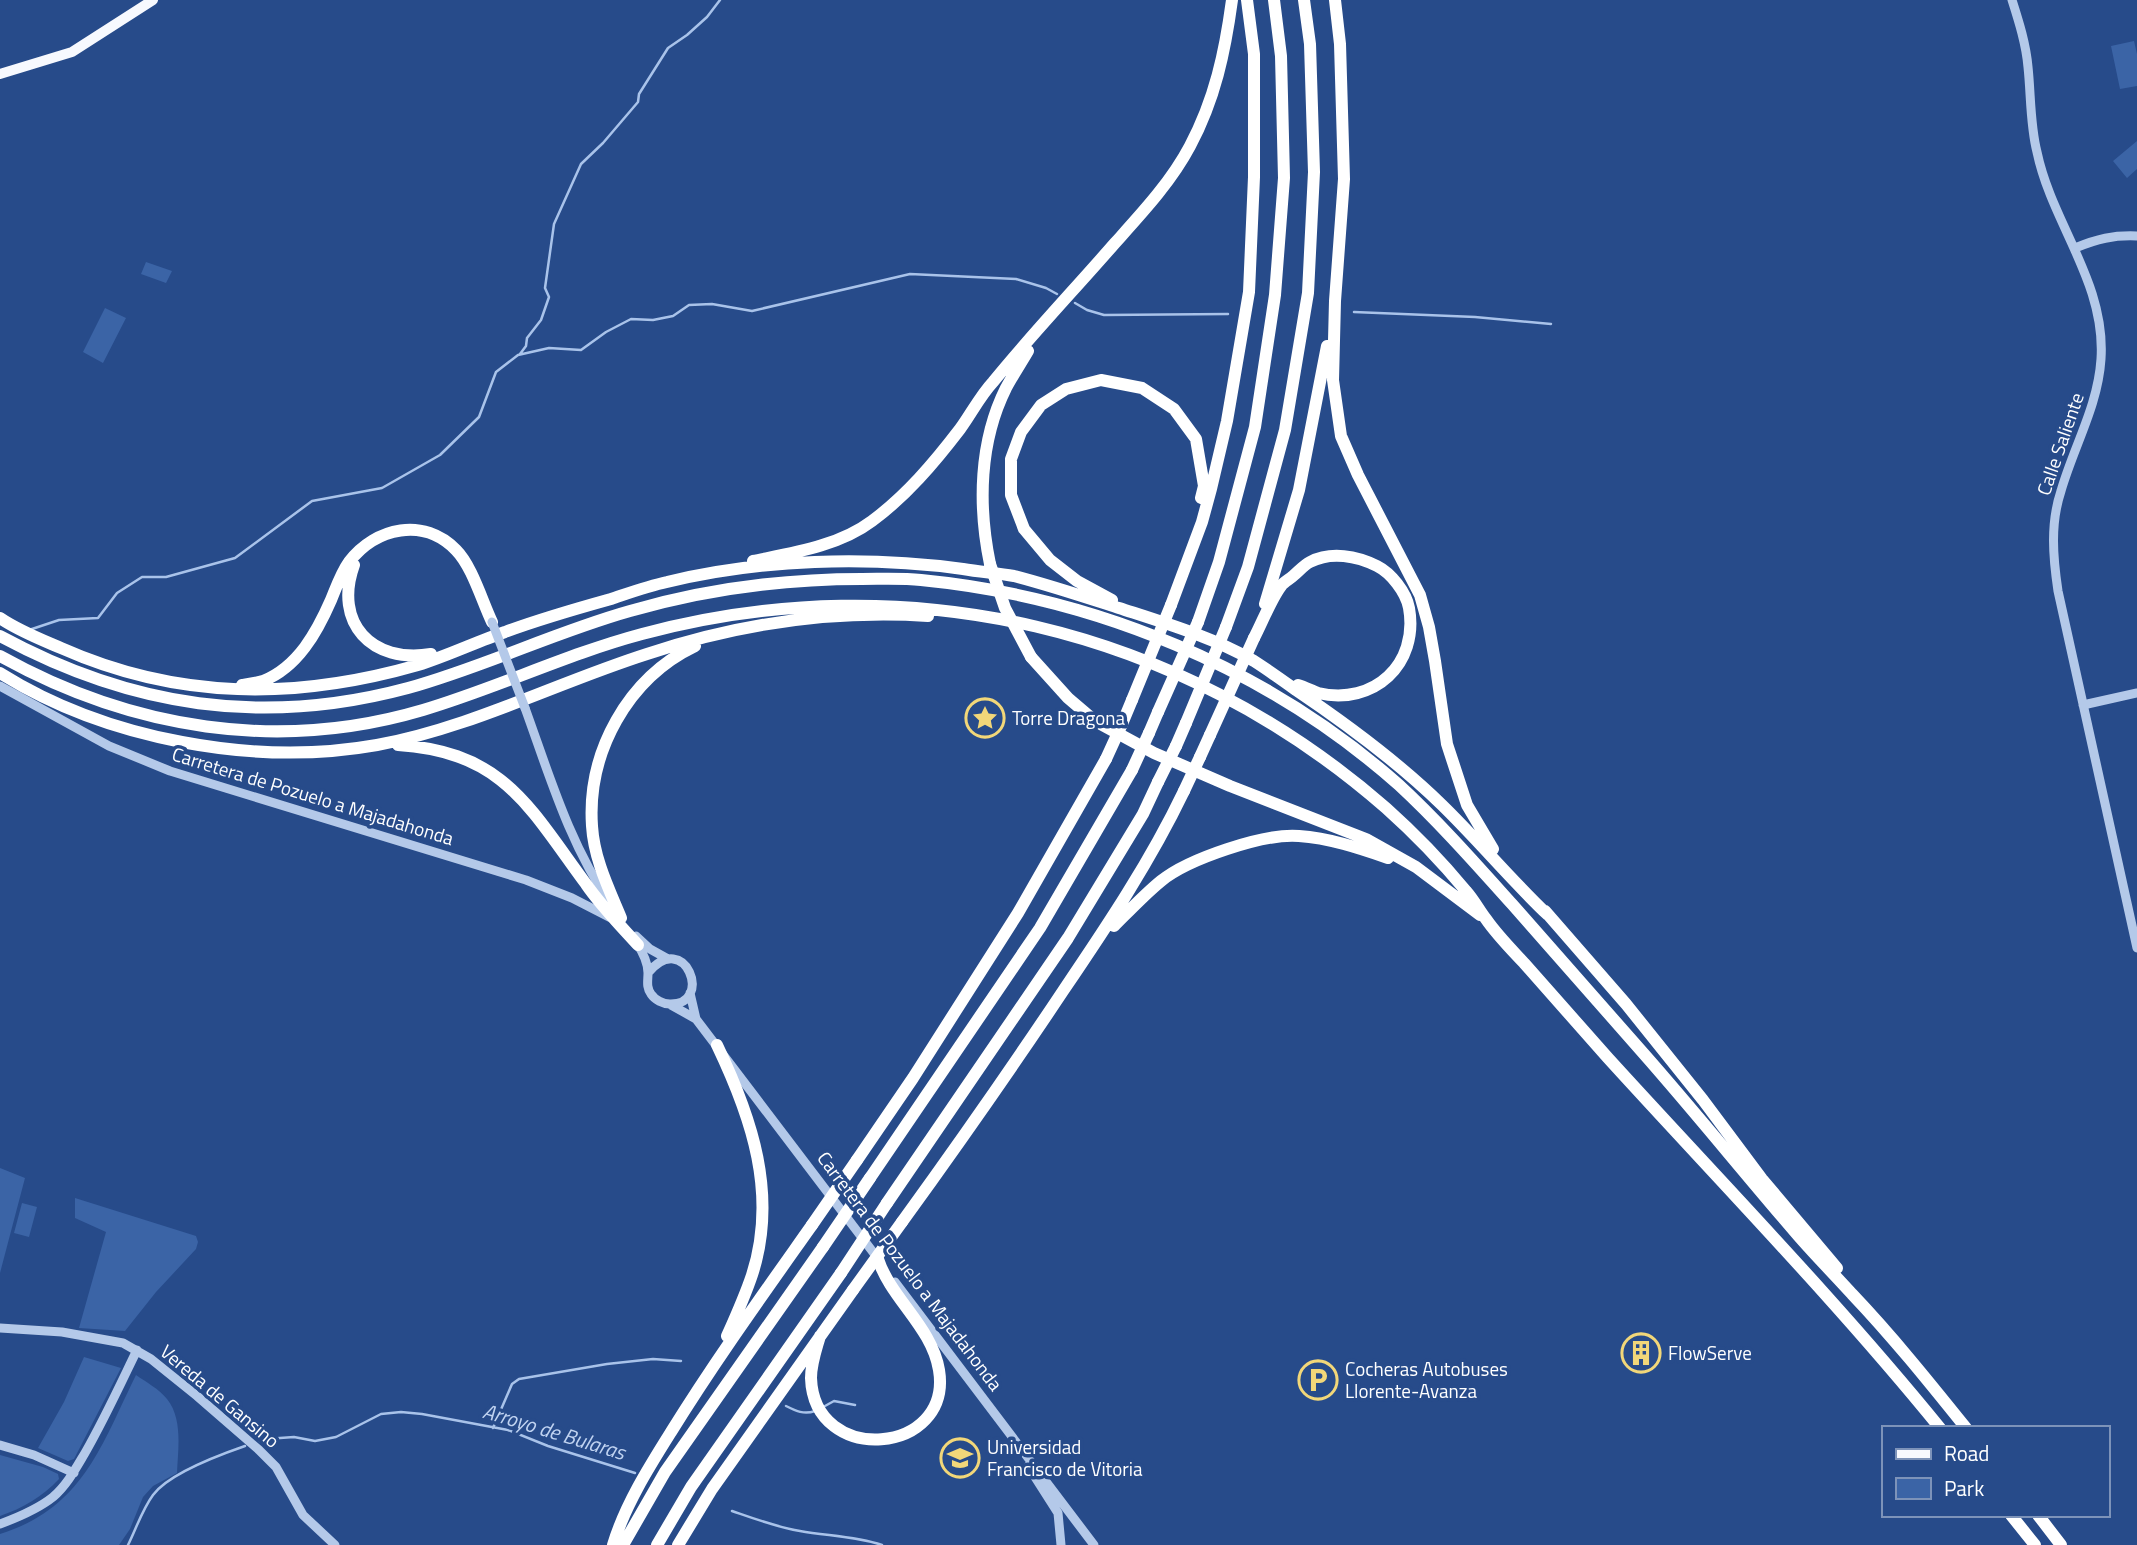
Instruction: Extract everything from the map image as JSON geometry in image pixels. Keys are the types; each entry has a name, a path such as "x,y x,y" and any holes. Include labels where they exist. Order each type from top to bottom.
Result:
{"highway":[{"path":"233,707 321,695 419,665 506,631 699,572 788,554 838,539 870,523 902,497 928,469 991,383 1142,212 1189,148 1208,108 1224,54 1232,0"},
{"path":"613,1545 619,1525 652,1463 716,1362 914,1078 1018,913 1106,759 1171,605 1202,522 1227,421 1249,292 1254,177 1254,54 1247,0"},
{"path":"623,1545 665,1472 1040,928 1132,769 1198,622 1219,562 1255,427 1275,295 1284,178 1281,56 1274,0"},
{"path":"657,1545 691,1487 841,1273 1068,937 1143,814 1186,723 1248,567 1285,430 1308,293 1314,172 1310,44 1304,0"},
{"path":"1335,0 1340,44 1344,179 1332,380 1341,436 1358,475 1420,595 1429,626 1447,744 1467,805 1487,840 1626,1004 1762,1179 1837,1267 1850,1292"},
{"path":"1254,638 1299,490 1335,301"},
{"path":"1042,326 1005,389 993,422 985,461 982,496 983,530 990,564 1005,608 1031,657 1068,698 1095,721 1142,747 1230,786 1366,839 1416,867 1485,918"},
{"path":"1140,615 1077,582 1050,560 1024,529 1011,495 1012,459 1021,432 1041,405 1066,389 1101,380 1142,388 1174,408 1196,439 1204,486 1189,555"},
{"path":"211,688 264,681 286,667 302,652 320,626 349,563 382,535 400,529 420,529 443,539 457,551 467,565 492,622"},
{"path":"365,547 354,564 347,596 350,613 358,629 380,649 402,656 457,650"},
{"path":"678,1545 712,1489 978,1118 1124,902 1169,822 1281,586 1310,562 1332,555 1361,559 1382,569 1399,586 1409,606 1409,635 1402,661 1388,678 1370,690 1349,695 1319,693 1280,678"},
{"path":"667,582 754,568 822,562 915,563 1012,576 1140,615 1204,638 1251,660 1280,678 1404,769 1548,915"},
{"path":"0,636 37,656 102,682 171,699 233,707 297,706 368,697 449,675 634,609 711,592 790,582 836,579 918,580 1013,594 1134,628 1222,666 1279,698 1352,747 1401,787 1467,854 1548,944 1964,1426"},
{"path":"0,656 45,680 89,699 124,710 200,727 268,731 298,731 376,722 458,699 612,643 713,617 830,605 912,607 978,614 1042,627 1122,651 1160,666 1277,726 1334,766 1388,810 1469,894 1485,918 1549,992 1870,1344 1938,1426"},
{"path":"0,673 64,706 113,724 196,745 285,752 327,751 377,745 449,727 647,653 729,631 801,620 872,615 964,619 1042,627"},
{"path":"0,618 14,627 96,663 169,683 211,688 270,691 330,685 419,665"},
{"path":"620,921 601,869 592,827 592,799 597,768 606,740 621,711 649,677 684,651 729,631"},
{"path":"0,666 64,706"},
{"path":"377,745 440,750 471,761 493,773 535,813 584,882 638,945"},
{"path":"1092,948 1163,880 1203,858 1254,841 1297,835 1342,843 1416,867"},
{"path":"716,1362 752,1274 761,1228 761,1195 755,1139 737,1086 717,1045"},
{"path":"820,1336 811,1369 813,1390 816,1402 826,1418 844,1433 866,1440 890,1440 912,1431 928,1415 938,1395 940,1381 937,1359 926,1336 886,1278 878,1259"},
{"path":"2013,1517 2035,1545"},
{"path":"2040,1517 2061,1545"}],"main road":[{"path":"0,74 72,52 153,0"}],"street":[{"name":"Calle Saliente","path":"2012,0 2028,64 2036,152 2044,177 2094,293 2101,338 2101,359 2092,409 2060,491 2054,517 2053,545 2057,591 2137,947"},
{"path":"2076,248 2097,239 2137,236"},
{"name":"Carretera de Pozuelo a Majadahonda","path":"492,622 582,854 595,880 620,921 650,949 668,959"},
{"name":"Carretera de Pozuelo a Majadahonda","path":"2,688 109,746 170,771 526,880 620,921"},
{"path":"2083,705 2137,692"},
{"path":"638,945 646,963 651,995 657,1000 671,1005 679,1003 690,993 693,986 691,972 681,962 668,959 660,962 648,973"},
{"name":"Carretera de Pozuelo a Majadahonda","path":"690,993 696,1019"},
{"name":"Carretera de Pozuelo a Majadahonda","path":"671,1005 696,1019 717,1045 1094,1545"},
{"path":"0,1328 75,1334 133,1348 99,1429 74,1473 54,1496 33,1510 0,1524"},
{"name":"Vereda de Gansino","path":"133,1348 197,1395 259,1450 275,1467 303,1514 335,1545"},
{"path":"0,1446 34,1455 74,1473"},
{"path":"1023,1451 1028,1465 1058,1513 1061,1545"}],"green space":[{"path":"2134,41 2137,54 2137,86 2120,89 2111,46"},
{"path":"2137,141 2137,169 2127,178 2113,161"},
{"path":"146,262 172,271 166,283 141,274"},
{"path":"105,308 126,318 103,363 83,352"},
{"path":"0,1168 25,1178 0,1273"},
{"path":"75,1198 196,1236 196,1249 125,1331 79,1328 106,1232 75,1218"},
{"path":"22,1203 37,1207 29,1237 14,1233"},
{"path":"84,1357 121,1368 74,1459 68,1461 38,1448 64,1402"},
{"path":"136,1375 160,1392 172,1407 178,1434 177,1473 153,1486 143,1497 130,1529 119,1545 0,1545 0,1534 28,1523 51,1508 70,1491 86,1471 112,1426"},
{"path":"0,1455 43,1467 58,1474 59,1479 32,1501 0,1516"}],"waterway":[{"path":"520,354 526,346 527,338 541,320 549,297 545,288 554,224 581,164 638,102 639,94 668,48 707,17 720,0"},
{"path":"29,630 59,620 98,618 117,593 142,577 166,577 235,558 312,501 382,488 440,455 479,417 496,372 518,355 549,348 581,350 606,332 631,319 653,320 673,316 689,305 712,304 752,311 910,274 1016,279 1057,294"},
{"path":"1075,303 1104,315 1228,314"},
{"path":"1354,312 1475,317 1551,324"},
{"path":"493,1428 512,1384 519,1379 607,1364 653,1359 681,1361"},
{"path":"825,1406 834,1401 855,1405"},
{"path":"786,1406 797,1411 815,1411"},
{"name":"Arroyo de Bularas","path":"260,1441 294,1437 315,1441 336,1437 381,1414 401,1412 508,1430 548,1446 635,1473"},
{"name":"Arroyo de Bularas","path":"128,1545 146,1507 160,1487 195,1466 245,1446"},
{"name":"Arroyo de Bularas","path":"732,1511 791,1529 882,1545"}],"place":[{"name":"Torre Dragona","path":"985,718"},
{"name":"FlowServe","path":"1641,1353"},
{"name":"Cocheras Autobuses Llorente-Avanza","path":"1318,1380"},
{"name":"Universidad Francisco de Vitoria","path":"960,1458"}]}
